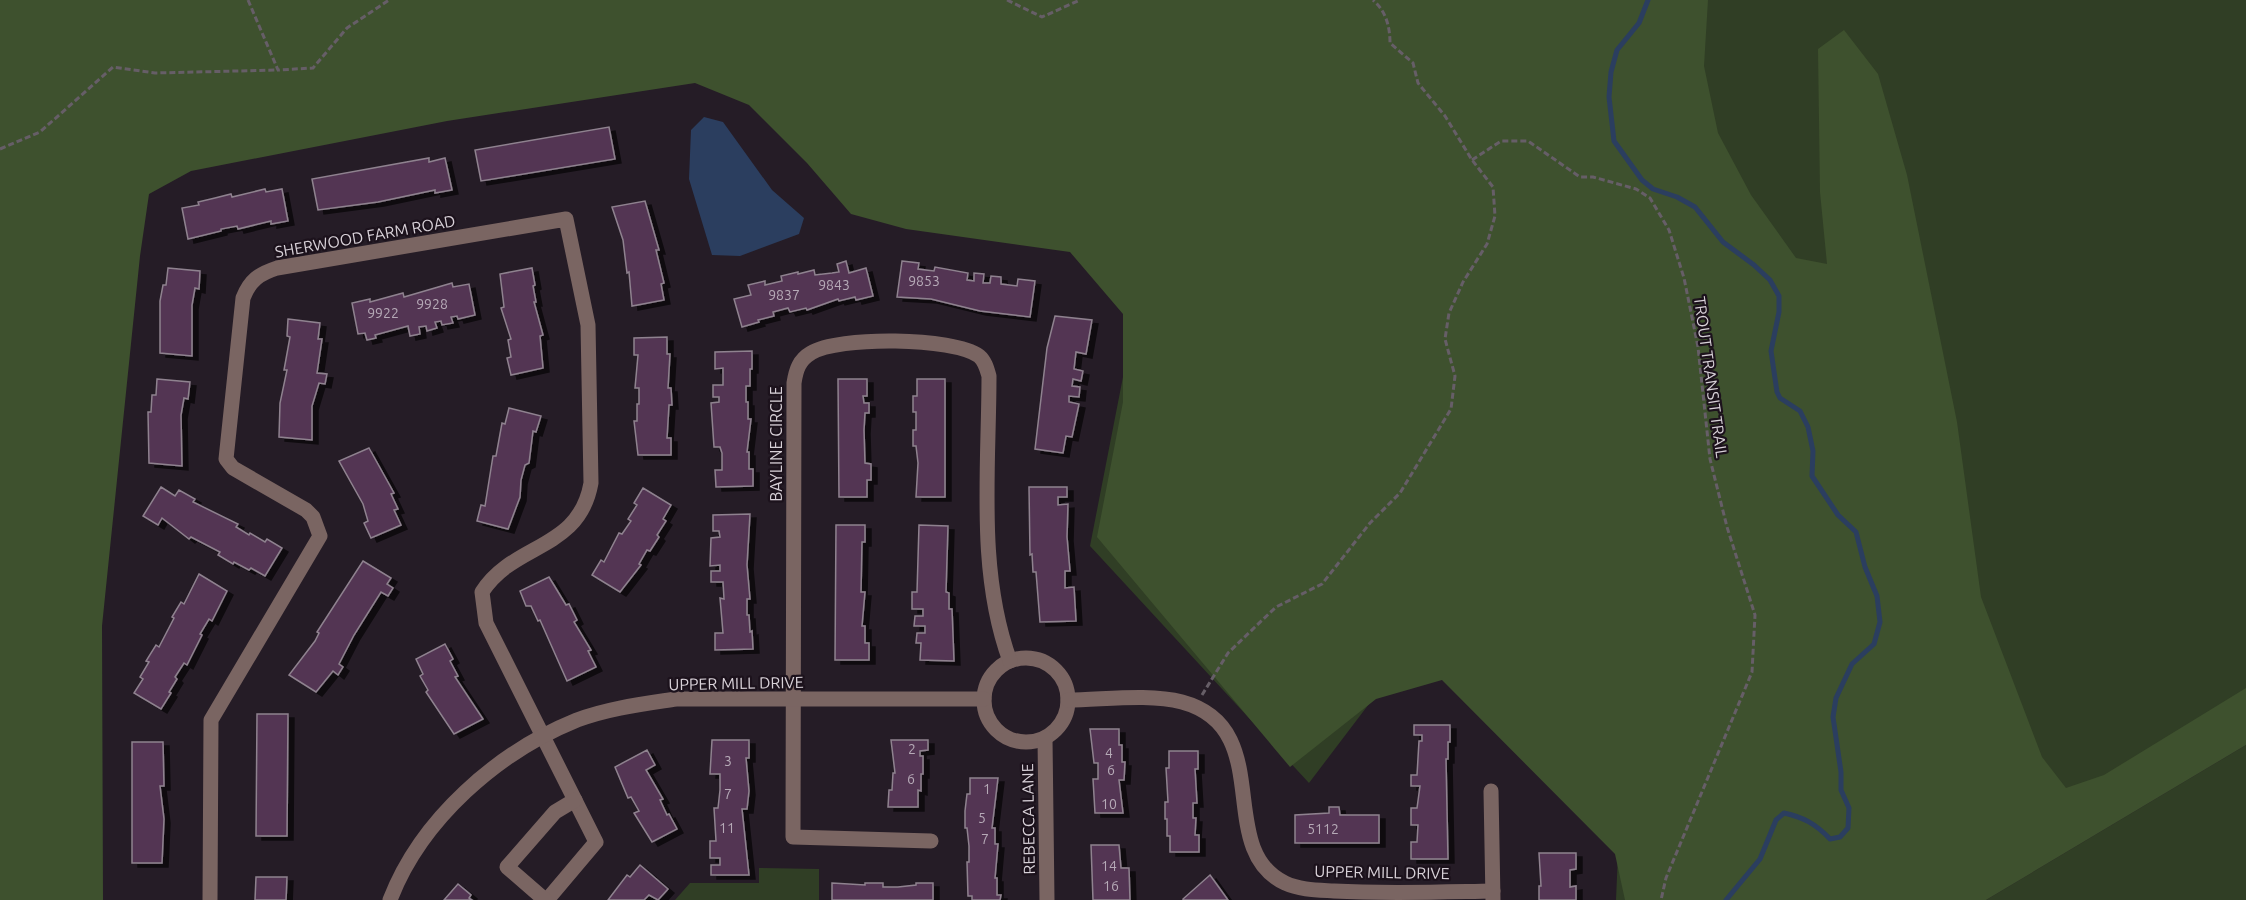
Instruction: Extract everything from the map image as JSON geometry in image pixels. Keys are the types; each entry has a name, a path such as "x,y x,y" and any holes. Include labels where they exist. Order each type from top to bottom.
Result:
{"street":[{"name":"SHERWOOD FARM ROAD","path":"210,900 211,720 320,536 313,517 306,510 233,468 226,459 243,298 249,284 261,273 566,219 588,325 591,483 588,502 580,517 567,531 503,567 491,577 482,592 486,623 544,735"},
{"name":"BAYLINE CIRCLE","path":"793,700 794,383 797,368 803,360 813,352 835,345 876,342 934,343 969,351 980,357 986,364 989,376 989,557 993,607 1010,661"},
{"path":"1023,658 1049,665 1066,687 1068,700 1062,723 1045,738 1024,742 1003,736 992,726 986,713 984,699 991,676 1010,661 1023,658"},
{"name":"UPPER MILL DRIVE","path":"390,900 420,847 453,805 486,774 544,735 580,719 628,706 676,699 984,699"},
{"name":"UPPER MILL DRIVE","path":"1068,700 1162,699 1194,707 1218,723 1232,743 1244,787 1248,838 1256,854 1283,882 1301,888 1371,897 1493,895"},
{"path":"793,700 794,837 931,840"},
{"path":"544,735 596,842 546,900 507,867 555,812 575,800"},
{"name":"REBECCA LANE","path":"1045,738 1047,900"},
{"path":"1491,791 1493,895"}],"path":[{"path":"248,0 278,70"},
{"path":"0,149 40,132 112,67 155,73 313,68 347,28 389,0"},
{"path":"1006,0 1042,18 1080,0"},
{"path":"1194,707 1228,653 1276,607 1322,584 1370,523 1400,493 1451,409 1455,376 1445,339 1449,314 1463,282 1487,244 1495,216 1493,187 1472,160 1458,134 1418,83 1413,63 1390,43 1390,27 1381,6 1373,0"},
{"name":"TROUT TRANSIT TRAIL","path":"1472,160 1501,141 1528,141 1580,177 1593,177 1636,189 1650,198 1668,230 1684,278 1698,346 1710,459 1727,527 1755,615 1752,672 1666,878 1660,900"}],"green space":[{"path":"0,0 2246,0 2246,732 1979,900 1616,900 1618,853 1416,642 1309,783 1090,546 1178,95 832,48 145,175 0,900"},
{"path":"0,0 1708,0 1704,66 1718,133 1751,195 1796,258 1827,264 1820,192 1818,49 1844,30 1878,74 1907,175 1957,422 1981,597 2042,757 2066,788 2104,775 2246,688 2246,745 1986,900 1625,900 1615,854 1442,680 1376,699 1290,767 1097,537 1123,402 1123,314 1070,252 906,229 851,214 807,163 749,105 695,83 447,121 191,171 149,194 140,256 102,626 103,900 0,900"},
{"path":"2246,745 2246,900 1986,900"},
{"path":"759,868 819,869 819,900 675,900 690,883 759,883"}],"water":[{"path":"704,117 723,122 772,190 804,218 799,234 740,256 712,255 689,179 691,130"}],"building":[{"path":"609,127 615,159 481,181 475,150"},
{"path":"429,158 429,162 445,158 452,190 435,193 435,190 378,202 318,210 312,179"},
{"path":"265,189 266,192 282,189 288,221 271,224 271,221 238,229 237,226 188,239 182,208 231,194 232,197"},
{"path":"645,201 659,250 656,250 664,283 661,284 664,300 632,306 623,240 612,207"},
{"path":"846,261 849,273 866,268 873,296 856,300 855,297 839,301 838,299 807,310 806,308 790,312 788,308 773,312 774,316 742,327 734,299 751,295 748,285 765,281 765,285 782,281 781,276 798,272 798,274 814,270 815,275 839,272 837,264"},
{"path":"902,261 919,263 918,269 934,271 935,267 968,273 967,280 974,281 974,273 984,274 983,283 990,283 991,276 1001,277 1001,284 1017,286 1018,279 1035,281 1030,317 980,311 931,299 897,297"},
{"path":"168,268 200,271 199,289 195,288 192,305 192,356 160,353 160,301 163,285 166,285"},
{"path":"532,268 536,302 534,302 543,335 540,336 543,368 511,375 507,358 511,357 508,340 511,339 501,308 504,307 500,274"},
{"path":"452,283 453,287 469,284 475,315 458,319 457,316 451,317 453,323 442,325 441,321 435,322 437,328 427,331 426,326 419,327 420,334 410,336 408,326 375,335 376,338 367,340 365,333 358,334 352,303 370,299 370,302 403,293 404,297"},
{"path":"1055,316 1092,320 1086,354 1076,352 1074,369 1083,371 1081,381 1073,379 1072,386 1080,387 1079,397 1069,396 1069,402 1079,404 1072,437 1066,436 1063,453 1035,449 1047,348"},
{"path":"288,319 320,323 318,339 322,339 317,373 327,374 325,384 319,383 312,406 312,440 279,437 280,403 287,370 284,370 290,337 287,336"},
{"path":"667,337 667,354 670,354 668,388 671,388 672,405 669,405 667,438 671,438 671,455 638,455 634,421 637,421 637,404 639,404 639,388 635,388 638,355 634,355 634,338"},
{"path":"752,351 750,386 746,386 746,402 748,402 748,419 751,419 747,452 749,452 749,469 753,469 753,486 716,487 715,470 722,470 722,453 720,447 714,447 711,403 719,402 719,397 713,397 713,385 723,385 723,368 715,369 715,352"},
{"path":"157,379 190,382 188,399 184,398 181,415 182,466 149,463 148,412 151,412 152,395 156,395"},
{"path":"838,379 867,379 867,396 863,396 864,403 869,403 869,413 865,413 865,463 871,464 871,480 867,480 867,497 839,497"},
{"path":"917,379 945,379 945,497 916,497 918,463 916,446 913,446 916,412 913,412 913,396 917,396"},
{"path":"509,408 541,416 536,432 533,431 529,463 525,465 520,497 508,529 477,521 481,505 485,506 493,456 496,456 502,423 505,424"},
{"path":"369,448 394,493 391,494 398,509 394,510 401,525 371,538 364,523 368,521 363,504 339,461"},
{"path":"161,487 175,496 179,490 195,499 193,502 238,524 236,527 249,535 250,533 265,542 267,539 282,548 265,576 251,568 249,570 234,562 233,564 218,555 220,552 191,537 189,539 162,518 158,525 143,516"},
{"path":"1029,487 1067,487 1067,497 1058,497 1058,505 1068,504 1067,537 1070,571 1065,571 1065,588 1074,587 1076,621 1040,622 1036,572 1033,572 1032,554 1030,555"},
{"path":"643,488 671,505 663,519 666,521 657,535 659,537 650,551 647,550 639,564 641,565 620,592 592,575 601,560 604,562 619,533 622,534 631,521 628,519 637,505 634,503"},
{"path":"750,514 747,565 750,599 747,599 747,615 749,615 750,632 752,631 753,649 715,650 715,633 723,633 720,598 724,599 723,582 711,582 711,571 720,571 720,565 710,566 711,538 720,537 719,531 713,531 713,515"},
{"path":"836,525 865,525 865,542 862,542 861,592 865,592 862,626 865,626 865,643 869,643 869,660 835,660"},
{"path":"919,525 948,526 946,592 949,593 949,609 952,609 954,661 920,660 921,643 916,643 917,633 925,633 925,626 914,626 915,616 923,616 923,609 912,609 912,592 917,592"},
{"path":"363,561 391,578 387,584 393,588 388,596 381,592 354,635 339,664 343,667 338,675 333,671 316,692 289,675 315,641 319,633 317,632"},
{"path":"199,574 227,591 212,621 209,619 200,634 202,635 187,665 184,663 175,677 177,679 169,692 171,693 161,709 134,693 143,679 140,677 149,662 146,661 156,645 159,647 174,618 172,617 181,602 184,604"},
{"path":"549,577 566,605 569,604 577,620 574,622 591,650 588,651 596,667 567,681 540,620 538,621 531,606 526,606 520,591"},
{"path":"445,644 453,659 450,661 458,676 455,677 483,719 454,734 426,692 428,690 420,676 423,674 416,659"},
{"path":"257,714 288,714 287,836 256,836"},
{"path":"1414,725 1450,725 1448,759 1446,759 1448,859 1411,859 1411,842 1417,842 1418,825 1411,825 1411,808 1417,808 1420,786 1411,786 1411,775 1417,775 1419,741 1422,741 1422,735 1414,735"},
{"path":"1090,729 1119,729 1122,762 1125,762 1124,780 1119,780 1123,813 1095,813 1093,779 1098,779 1098,763 1094,763"},
{"path":"712,740 749,740 749,758 746,758 749,791 747,809 742,809 749,875 711,875 711,865 720,865 720,858 710,858 710,841 716,841 714,808 718,808 720,790 720,774 710,774"},
{"path":"891,740 928,740 928,750 920,751 920,756 923,756 923,774 921,774 921,791 918,790 918,807 888,807 889,790 892,790 893,773 895,773"},
{"path":"132,742 163,742 164,786 160,786 164,819 162,863 132,863"},
{"path":"647,750 655,765 646,770 663,799 660,800 667,815 669,814 677,829 652,842 634,813 639,811 631,797 628,798 615,767"},
{"path":"1169,751 1198,751 1198,769 1195,769 1197,803 1193,803 1193,818 1196,818 1195,835 1199,835 1199,852 1170,852 1170,836 1167,836 1167,819 1165,819 1165,802 1168,802 1166,768 1169,768"},
{"path":"970,778 998,778 992,828 995,828 995,844 998,844 995,878 997,878 997,895 1001,895 1000,900 972,900 972,896 968,896 969,846 967,828 965,828 965,811 967,794 970,794"},
{"path":"1329,807 1339,807 1340,815 1379,815 1379,843 1295,843 1295,815 1329,813"},
{"path":"1091,845 1119,845 1121,868 1129,868 1130,900 1093,900"},
{"path":"1539,853 1576,853 1576,869 1570,870 1570,887 1576,886 1576,900 1539,900 1539,886 1541,886"},
{"path":"640,865 668,889 658,900 649,895 644,900 608,900 627,875 630,877"},
{"path":"1210,875 1228,900 1183,900 1183,899"},
{"path":"256,877 287,877 286,900 255,900"},
{"path":"832,883 865,885 865,883 883,883 883,887 898,887 916,885 916,883 933,883 933,900 832,900"},
{"path":"458,884 471,895 469,898 472,900 444,900"}],"waterway":[{"path":"1648,0 1639,23 1617,50 1611,72 1609,97 1614,141 1642,180 1653,189 1677,197 1695,207 1723,242 1770,280 1779,296 1779,312 1771,351 1777,392 1780,398 1800,411 1808,427 1813,451 1812,476 1838,515 1856,532 1865,567 1877,596 1880,622 1874,644 1852,664 1836,698 1833,717 1841,772 1841,790 1849,808 1848,828 1840,837 1830,839 1809,822 1784,813 1776,820 1760,859 1726,900"}]}
